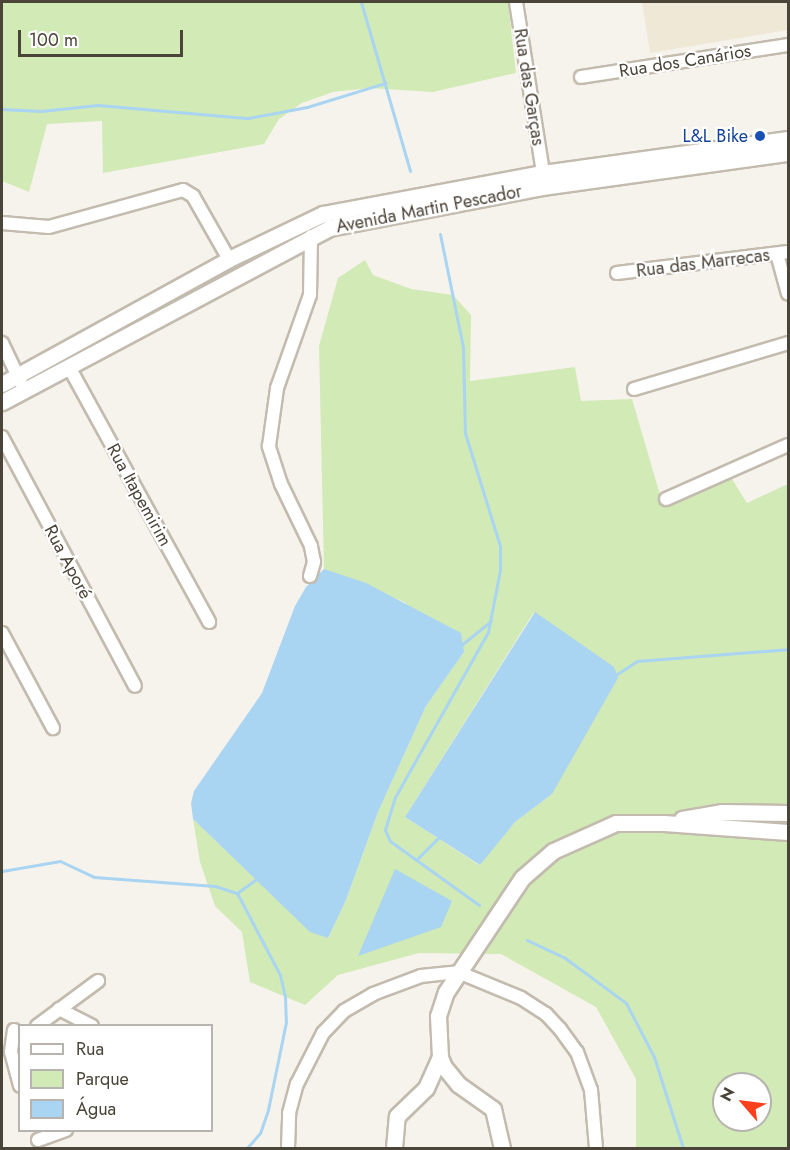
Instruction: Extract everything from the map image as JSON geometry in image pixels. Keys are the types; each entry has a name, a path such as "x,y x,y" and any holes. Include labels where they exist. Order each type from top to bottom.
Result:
{"street":[{"name":"Rua das Garças","path":"516,2 543,173"},
{"name":"Rua dos Canários","path":"581,77 789,45"},
{"name":"Avenida Martin Pescador","path":"2,384 229,259 304,222 344,208 543,173 789,139"},
{"name":"Avenida Martin Pescador","path":"2,402 311,236 350,222 531,189 789,153"},
{"path":"2,223 49,227 183,190 193,196 229,259"},
{"path":"310,576 314,562 311,546 281,484 269,446 277,388 310,295 311,236"},
{"path":"783,253 789,294"},
{"name":"Rua das Marrecas","path":"617,273 783,253"},
{"path":"2,343 25,389"},
{"path":"634,389 789,343"},
{"name":"Rua Itapemirim","path":"69,367 209,622"},
{"name":"Rua Aporé","path":"2,437 135,686"},
{"path":"666,499 789,445"},
{"path":"2,633 53,728"},
{"path":"664,823 722,812 789,813"},
{"path":"394,1149 397,1116 426,1088 440,1057 440,1005 458,972 506,899 553,851 616,824 664,823 789,832"},
{"path":"288,1149 289,1113 297,1084 323,1033 344,1011 373,994 421,976 458,972 521,998 546,1014 560,1029 577,1052 591,1090 596,1149"},
{"path":"40,1024 98,981"},
{"path":"59,1009 88,1024"},
{"path":"14,1030 18,1070"},
{"path":"440,1057 458,1084 493,1109 501,1149"},
{"path":"426,1088 458,1084"},
{"path":"37,1140 63,1132"}],"shaded area":[{"path":"642,2 788,2 788,30 650,53"}],"green space":[{"path":"2,2 508,2 516,73 433,92 369,88 333,92 302,103 279,119 264,144 103,173 102,121 47,124 29,192 2,181"},
{"path":"365,260 373,275 411,289 453,295 471,315 470,381 575,367 581,401 632,399 663,505 730,476 747,503 788,484 788,1148 636,1148 636,1079 596,1007 501,954 419,953 338,975 305,1005 250,982 242,932 215,906 200,862 193,819 310,931 328,938 346,900 378,812 426,706 464,652 404,602 324,569 319,346 338,278","holes":["534,612 552,794 515,822 479,865 405,817"]}],"water":[{"path":"324,569 366,583 461,633 464,652 426,706 378,812 346,900 328,938 310,932 193,819 191,803 194,791 262,693 295,606 306,587"},
{"path":"535,612 614,667 618,678 552,794 515,822 480,865 405,817"},
{"path":"395,869 452,901 441,927 358,956"}],"waterway":[{"path":"361,2 410,171"},
{"path":"2,109 41,111 98,105 248,118 307,107 385,83"},
{"path":"440,234 463,347 465,433 500,546 500,570 488,632 395,797 385,830 390,841 479,905"},
{"path":"460,646 491,621"},
{"path":"614,676 637,661 788,649"},
{"path":"417,859 439,837"},
{"path":"2,871 60,861 94,877 215,886 237,893 259,877"},
{"path":"237,893 280,975 285,997 286,1022 268,1110 260,1133 247,1148"},
{"path":"527,940 565,958 626,1003 654,1057 683,1148"}],"place":[{"name":"L&L Bike","path":"760,136"}]}
